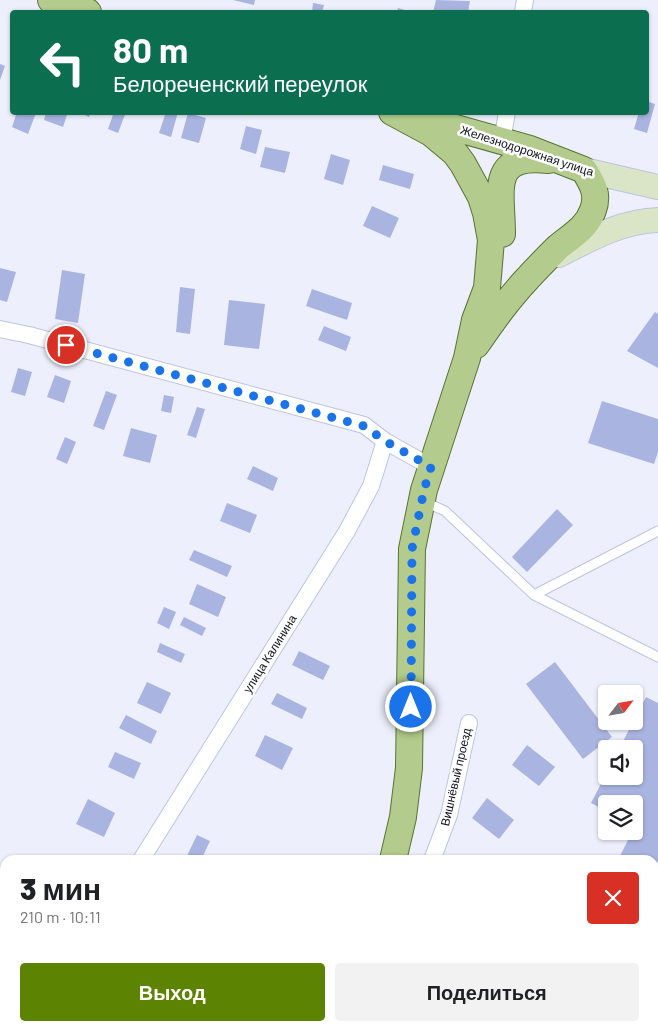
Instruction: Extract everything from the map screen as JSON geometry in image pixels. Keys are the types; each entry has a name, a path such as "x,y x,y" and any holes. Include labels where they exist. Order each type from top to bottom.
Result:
{"main road":[{"path":"50,0 81,7"},
{"path":"398,115 431,133 444,143 459,158 473,181 481,197 490,228 487,288"},
{"name":"Железнодорожная улица","path":"408,115 530,149 573,166 658,188"},
{"path":"394,855 403,817 409,768 412,549 431,467 467,358 476,320 502,247 501,189 505,172 511,165 521,160 535,159 573,166 593,184 596,199 589,219 582,229 557,249 507,302 467,358"},
{"path":"542,264 611,230 634,223 658,220"}],"street":[{"path":"502,141 506,115"},
{"path":"0,329 364,426 385,441 431,467"},
{"name":"улица Калинина","path":"144,855 347,530 371,486 385,441"},
{"name":"Вишнёвый проезд","path":"434,855 449,815 469,723"}],"lane":[{"path":"423,500 445,511 534,595 658,657"},
{"path":"534,595 658,531"}],"building":[{"path":"233,0 255,0 254,5"},
{"path":"436,0 470,1 468,10 434,10"},
{"path":"313,3 324,5 323,10 312,10"},
{"path":"0,64 5,66 0,80"},
{"path":"649,102 655,104 647,133 634,129 638,115 649,115"},
{"path":"16,115 35,115 28,134 12,127"},
{"path":"45,115 67,115 63,127 44,120"},
{"path":"113,115 125,115 118,133 108,129"},
{"path":"165,115 177,115 171,137 159,133"},
{"path":"187,115 206,118 199,143 181,138"},
{"path":"246,126 262,130 256,154 240,149"},
{"path":"265,147 290,152 285,173 260,167"},
{"path":"331,154 350,160 343,185 324,179"},
{"path":"383,165 414,174 410,189 379,180"},
{"path":"372,206 399,218 390,238 363,226"},
{"path":"0,268 16,272 7,302 0,300"},
{"path":"62,270 85,274 78,323 55,319"},
{"path":"180,287 195,289 190,334 176,332"},
{"path":"312,289 352,303 347,320 306,306"},
{"path":"229,300 265,304 259,349 224,345"},
{"path":"655,312 658,314 658,368 627,351"},
{"path":"324,326 351,337 346,351 318,340"},
{"path":"18,368 32,372 25,396 11,392"},
{"path":"55,375 71,381 64,403 47,397"},
{"path":"106,391 117,395 104,430 93,426"},
{"path":"164,395 174,397 171,413 161,411"},
{"path":"602,401 658,419 658,452 654,464 588,443"},
{"path":"197,407 205,409 196,438 187,435"},
{"path":"131,428 157,435 150,463 123,456"},
{"path":"65,437 76,442 67,464 56,459"},
{"path":"253,466 278,478 273,491 247,479"},
{"path":"227,503 257,515 250,533 220,521"},
{"path":"557,509 573,525 527,572 512,557"},
{"path":"194,550 232,566 227,577 189,560"},
{"path":"197,584 226,597 218,617 189,604"},
{"path":"164,607 176,612 169,629 157,623"},
{"path":"184,617 206,628 202,636 180,625"},
{"path":"160,643 185,654 181,663 157,652"},
{"path":"299,651 330,666 323,680 292,665"},
{"path":"555,662 598,719 598,730 607,730 612,737 608,740 598,740 598,748 583,759 526,684"},
{"path":"147,682 171,693 161,714 137,703"},
{"path":"277,693 307,708 302,719 271,704"},
{"path":"646,697 658,703 658,855 620,855 628,840 643,840 643,795 598,795 598,807 591,803 600,785 643,785 643,740 624,740 629,730 643,730 643,703"},
{"path":"126,715 157,731 151,744 119,728"},
{"path":"265,735 293,748 282,770 255,756"},
{"path":"527,745 555,767 539,786 512,765"},
{"path":"115,752 141,763 134,779 108,767"},
{"path":"487,798 514,820 499,839 472,818"},
{"path":"88,799 115,813 104,837 76,824"},
{"path":"197,835 210,841 203,855 187,855"}],"route":[{"path":"66,345 364,426 385,441 431,467 424,490 412,549 411,707"}]}
